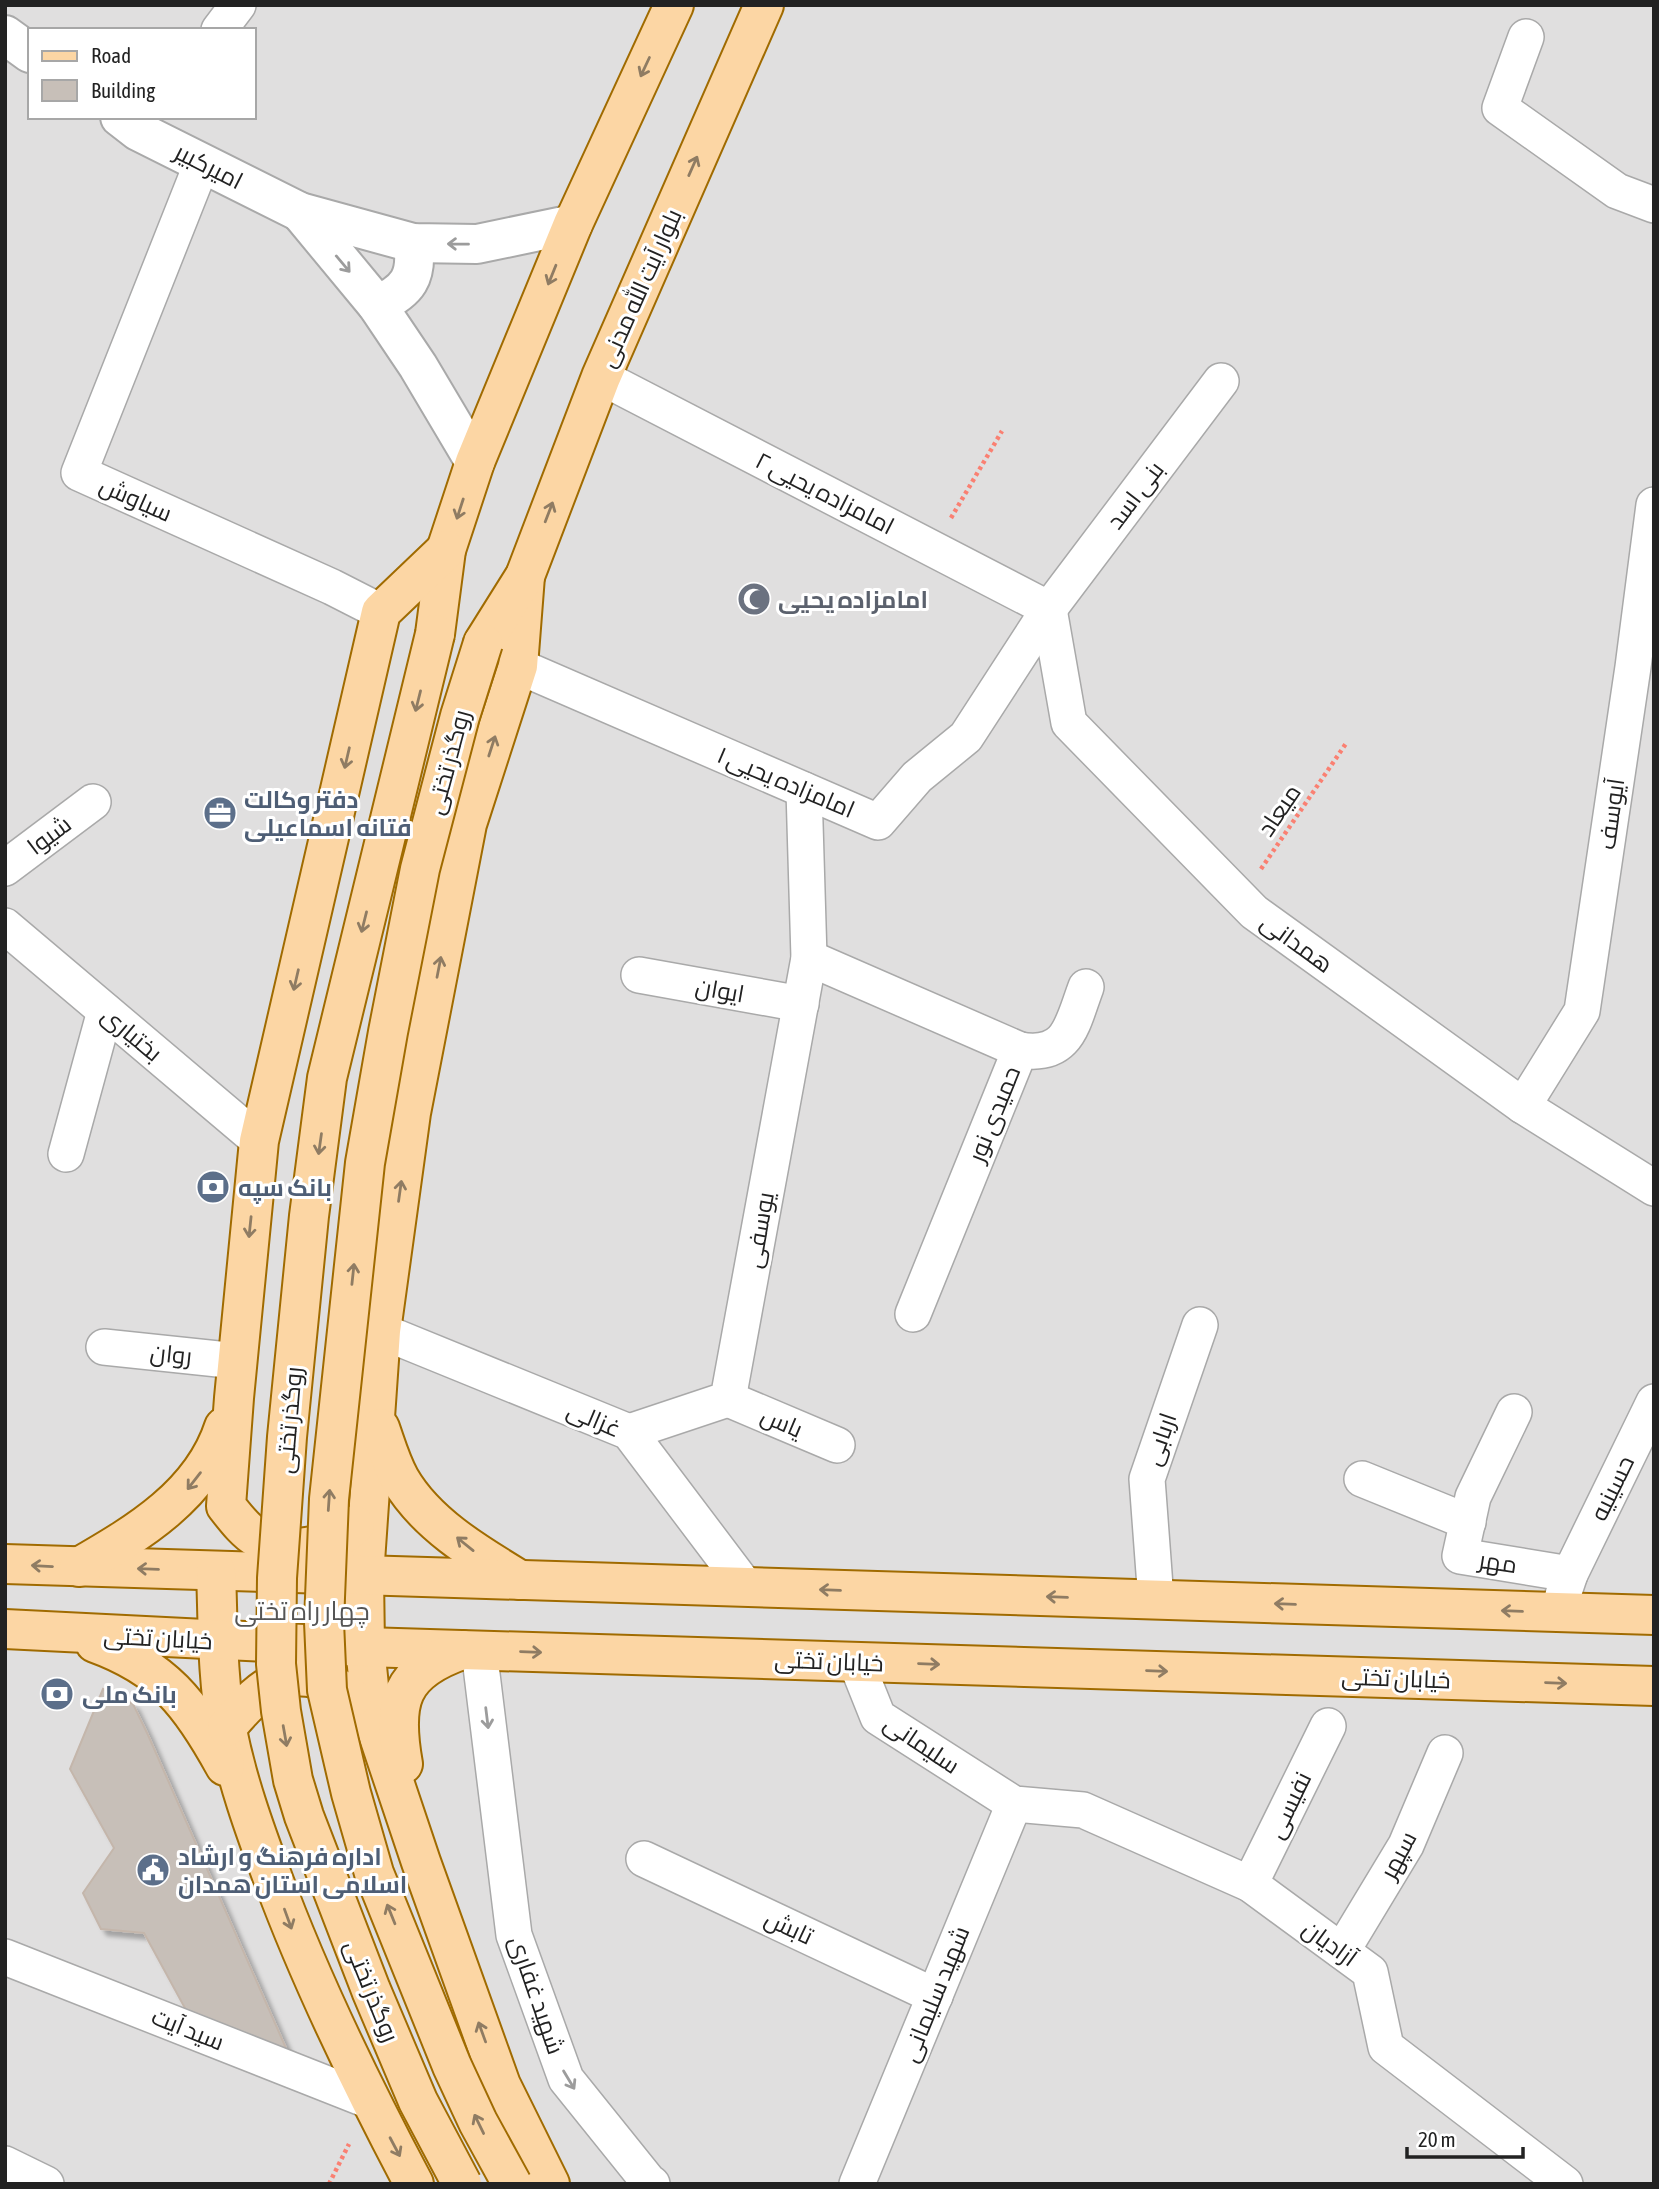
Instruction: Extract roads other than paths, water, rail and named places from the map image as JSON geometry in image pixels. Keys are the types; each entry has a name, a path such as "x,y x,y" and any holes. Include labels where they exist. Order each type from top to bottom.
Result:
{"main road":[{"path":"370,1509 350,1530 328,1542 301,1548 273,1546 246,1529 226,1506 235,1380 259,1141 381,612 446,550 475,462 573,224 674,5"},
{"name":"بلوار آیت الله مدنی","path":"525,576 601,377 764,5"},
{"name":"روگذر تختی","path":"446,550 435,634 327,1078 309,1216 287,1437 277,1566 276,1664 293,1780 304,1816 371,1990 418,2101 462,2184"},
{"path":"525,576 518,666 467,824 411,1113 381,1331 364,1576 365,1647 372,1716 421,1862 501,2085 550,2184"},
{"name":"روگذر تختی","path":"512,2184 478,2122 452,2066 374,1873 351,1793 327,1690 324,1622 329,1499 365,1163 388,1032 420,869 460,716 483,643 525,576"},
{"path":"79,1567 135,1534 187,1490 206,1465 222,1434 235,1380"},
{"path":"376,1418 396,1471 412,1496 474,1552 522,1581"},
{"path":"5,1564 1654,1615"},
{"path":"216,1571 218,1641 227,1727 244,1802 293,1935 370,2101 414,2184"},
{"name":"خیابان تختی","path":"5,1629 365,1647 1654,1686"},
{"path":"66,1633 135,1661 173,1689 206,1732 244,1802"},
{"path":"421,1862 401,1752 398,1726 400,1706 406,1689 424,1668 436,1659 471,1650"},
{"path":"227,1727 258,1692 269,1685 305,1676 338,1687 372,1716"}],"street":[{"path":"221,28 239,5"},
{"path":"5,35 28,51"},
{"path":"1525,37 1500,108 1617,191 1654,205"},
{"name":"امیرکبیر","path":"136,122 202,163 300,212"},
{"name":"سیاوش","path":"202,163 79,473 332,587 381,612"},
{"path":"300,212 413,243 477,244 573,224"},
{"path":"300,212 377,304 418,366 475,462"},
{"path":"377,304 397,296 411,278 415,261 413,243"},
{"name":"امامزاده یحیی ۲","path":"601,377 1049,609"},
{"name":"بنی اسد","path":"1049,609 1221,381"},
{"name":"آیوسف","path":"1523,1106 1582,1010 1654,505"},
{"name":"امامزاده یحیی ۱","path":"518,666 878,822 917,777 966,737 1049,609"},
{"name":"همدانی","path":"1049,609 1069,723 1254,912 1523,1106 1654,1188"},
{"name":"یوسفی","path":"728,1399 809,958 803,790"},
{"name":"شیوا","path":"5,867 93,802"},
{"name":"بختیاری","path":"5,926 259,1141"},
{"name":"حمیدی نور","path":"809,958 1020,1050 913,1314"},
{"name":"ایوان","path":"639,975 801,1004"},
{"path":"1020,1050 1040,1053 1057,1046 1070,1030 1086,986"},
{"path":"66,1154 105,1011"},
{"name":"اربابی","path":"1156,1600 1147,1479 1200,1325"},
{"name":"غزالی","path":"381,1331 629,1432 746,1587"},
{"name":"روان","path":"104,1347 235,1380"},
{"path":"629,1432 728,1399"},
{"name":"یاس","path":"728,1399 837,1445"},
{"name":"حسینیه","path":"1558,1612 1570,1574 1654,1402"},
{"name":"مهر","path":"1514,1412 1474,1497 1460,1556 1570,1574"},
{"name":"مهر","path":"1362,1479 1468,1522"},
{"name":"شهید غفاری","path":"471,1650 514,1935 566,2079 653,2184"},
{"name":"سلیمانی","path":"856,1662 878,1717 1014,1804"},
{"name":"نفیسی","path":"1250,1884 1328,1726"},
{"name":"سپهر","path":"1342,1951 1406,1845 1445,1754"},
{"name":"آزادیان","path":"1014,1804 1083,1810 1250,1884 1370,1972 1386,2047 1565,2184"},
{"name":"شهید سلیمانی","path":"857,2184 1014,1804"},
{"name":"تابش","path":"644,1859 934,1996"},
{"name":"سید آیت","path":"5,1958 370,2101"},
{"path":"5,2164 46,2184"}],"place":[{"name":"امامزاده یحیی","path":"754,599"},
{"name":"دفتر وکالت فتانه اسماعیلی","path":"220,813"},
{"name":"بانک سپه","path":"213,1187"},
{"name":"بانک ملی","path":"57,1694"},
{"name":"اداره فرهنگ و ارشاد اسلامی استان همدان","path":"153,1870"}],"district":[{"name":"چهار راه تختی","path":"302,1611"}]}
